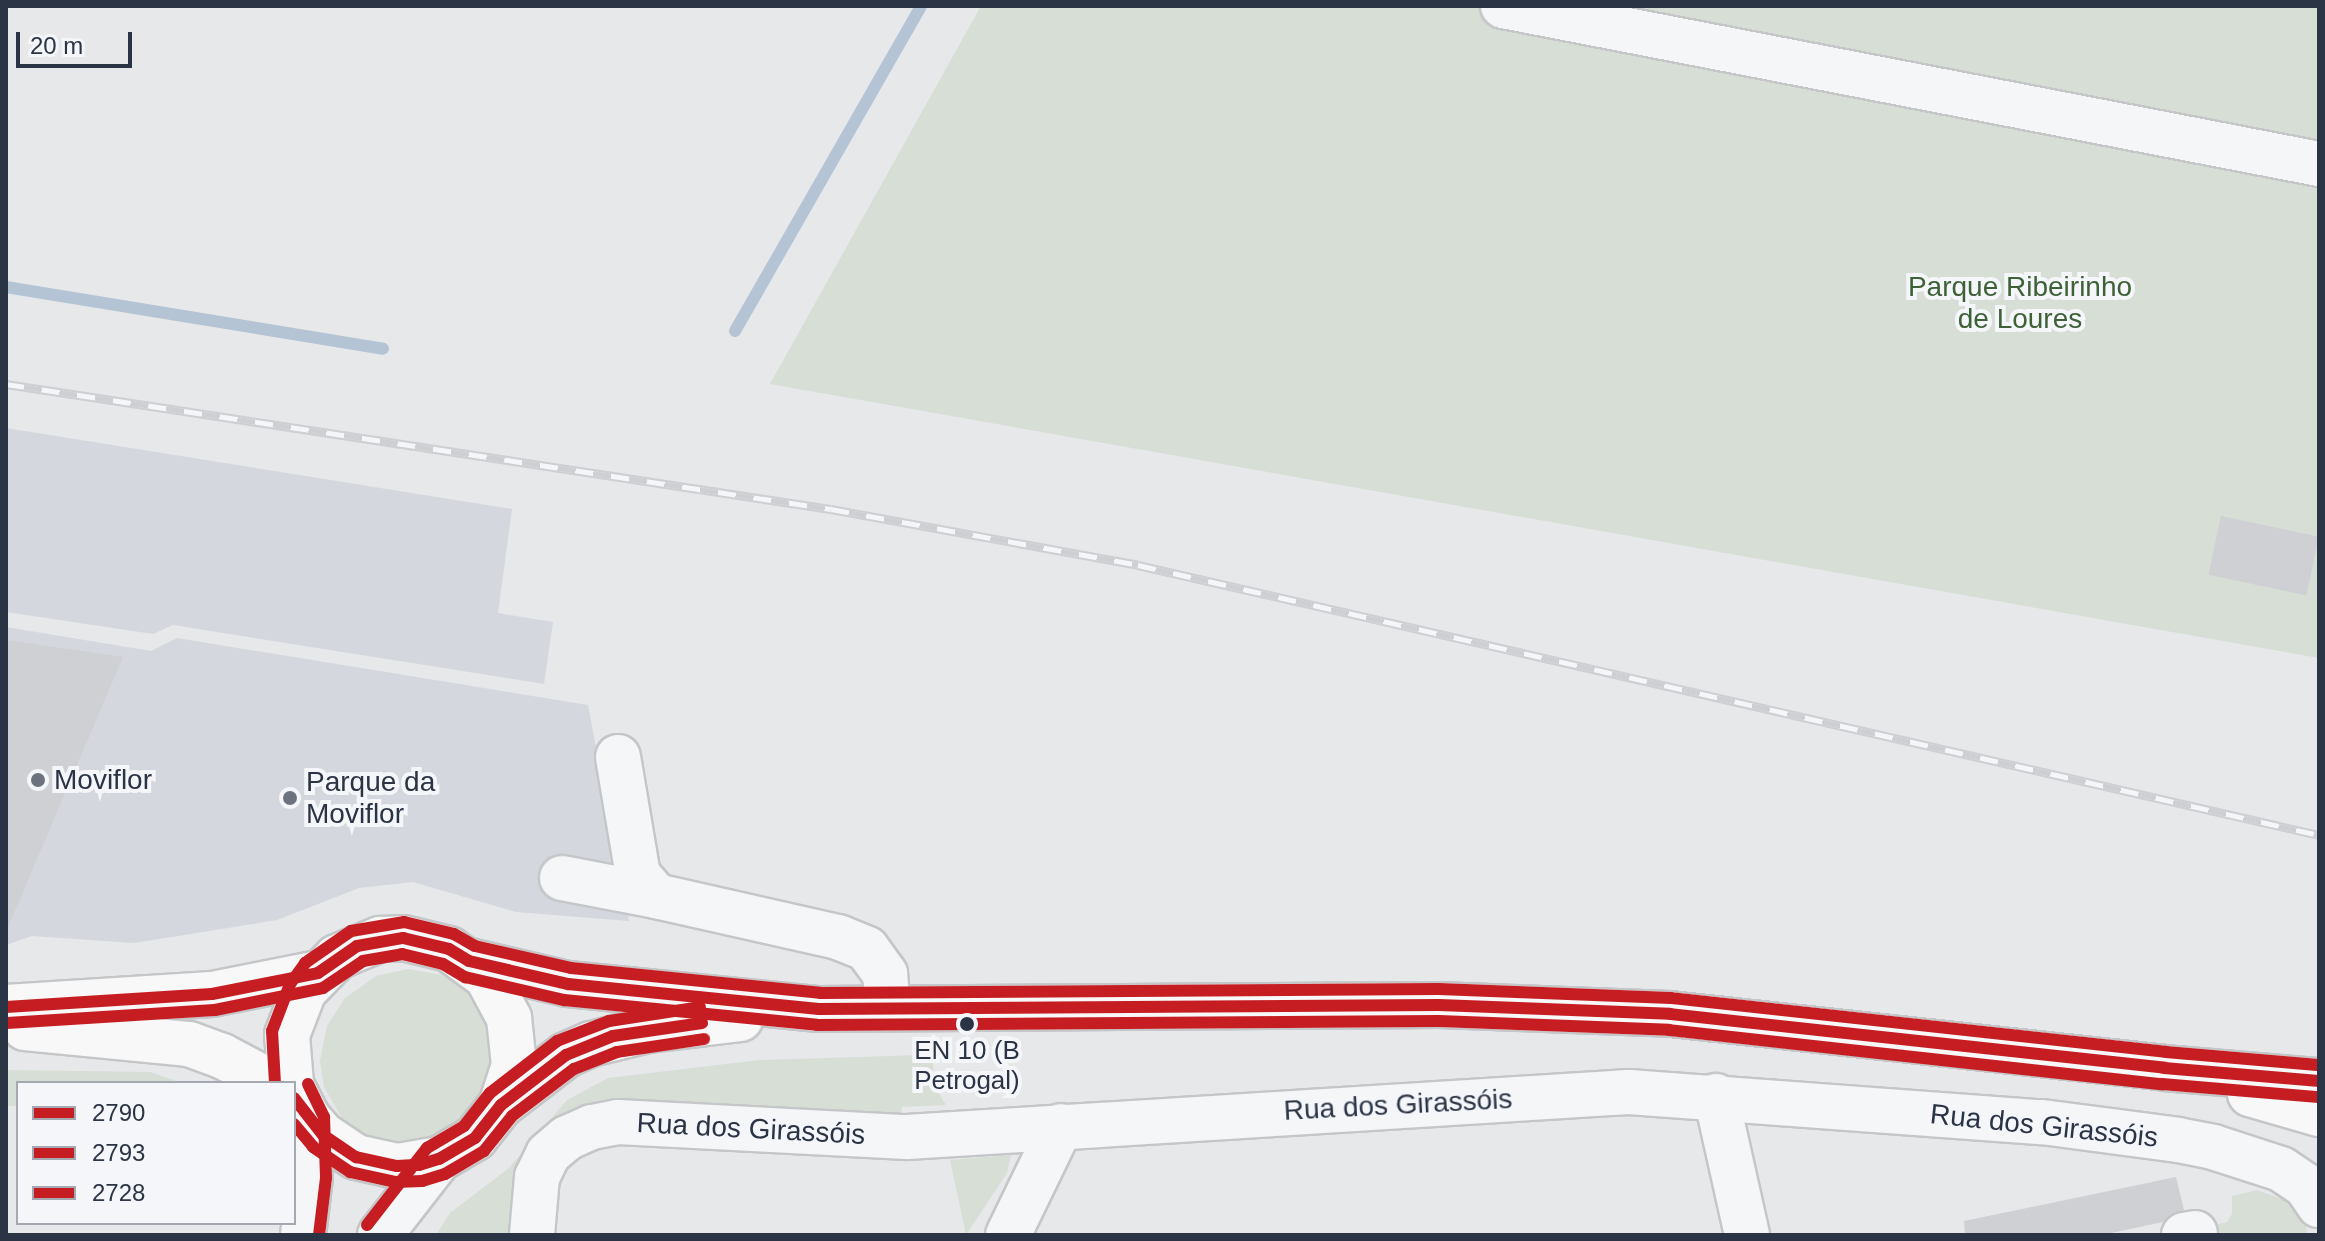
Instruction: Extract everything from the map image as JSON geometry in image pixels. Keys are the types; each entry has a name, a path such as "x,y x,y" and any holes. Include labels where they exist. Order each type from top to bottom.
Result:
{"main road":[{"path":"292,1081 287,1035 298,1002 318,973 357,946 380,939 427,941 469,961 568,984 819,1009 1439,1005 1670,1014 2164,1068 2319,1081"},
{"path":"469,961 487,977 509,1018 514,1065 501,1105"},
{"path":"6,1007 212,994 318,973"},
{"path":"296,1099 338,1147 366,1161 397,1166 439,1159 475,1138 501,1105 566,1055 613,1036 819,1009"},
{"path":"6,1026 189,1044 222,1056 266,1081"},
{"path":"2164,1068 2319,1114"}],"street":[{"path":"1503,6 2319,164"},
{"path":"618,757 638,875 656,896"},
{"path":"562,878 838,937 867,949 885,974 888,1009"},
{"name":"Rua dos Girassóis","path":"532,1235 537,1177 548,1154 567,1138 592,1127 618,1122 907,1137 1629,1092 2042,1122 2178,1140 2235,1153 2281,1169 2306,1186 2319,1205"},
{"path":"1716,1096 1747,1235"},
{"path":"296,1110 310,1177 303,1235"},
{"path":"1008,1235 1061,1126"},
{"path":"380,1235 439,1159"}],"shaded area":[{"path":"6,428 512,509 498,613 553,622 544,684 173,625 153,634 6,612"},
{"path":"6,627 151,651 177,638 588,705 629,921 516,912 413,882 359,888 277,920 134,943 32,936 6,945"}],"green space":[{"name":"Parque Ribeirinho de Loures","path":"981,6 2319,6 2319,658 770,384"},
{"path":"408,969 442,975 474,995 490,1018 500,1059 472,1126 420,1149 378,1144 343,1120 324,1087 320,1061 327,1026 345,998 376,976"},
{"path":"923,1055 933,1061 933,1084 946,1105 902,1107 900,1124 605,1104 518,1235 436,1235 450,1213 509,1168 567,1100 608,1078 760,1060"},
{"path":"6,1070 150,1072 176,1081 16,1081 16,1106 6,1106"},
{"path":"1011,1155 1007,1173 966,1235 950,1160"},
{"path":"2257,1190 2284,1200 2306,1224 2307,1235 2205,1235 2204,1228 2227,1222 2232,1214 2232,1196"}],"building":[{"path":"2221,516 2319,537 2306,595 2209,575"},
{"name":"Moviflor","path":"6,640 123,657 6,932"},
{"path":"2176,1177 2184,1210 2168,1216 2163,1222 2102,1235 1965,1235 1964,1221"}],"waterway":[{"path":"735,331 921,6"},
{"path":"6,287 383,349"}],"railway":[{"path":"6,384 831,509 1138,565 2319,835"}],"transit line":[{"name":"2728","path":"275,1081 272,1031 290,984 305,963 351,931 404,922 454,934 475,946 571,968 820,993 1439,989 1671,998 2166,1052 2319,1065"},
{"name":"2790","path":"6,1007 212,994 318,973 357,946 403,938 449,949 469,961 568,984 819,1009 1439,1005 1670,1014 2164,1068 2319,1081"},
{"name":"2793","path":"7,1023 215,1010 323,988 363,961 402,954 443,964 465,977 564,1000 817,1025 1439,1021 1669,1030 2162,1084 2318,1097"},
{"name":"2728","path":"367,1225 427,1148 464,1126 490,1093 557,1041 609,1021 700,1007"},
{"name":"2790","path":"296,1101 323,1135 356,1157 397,1166 419,1165 439,1159 475,1138 501,1105 566,1055 613,1036 702,1023"},
{"name":"2793","path":"296,1126 313,1147 350,1172 395,1182 422,1181 445,1174 484,1151 512,1116 574,1069 617,1052 704,1039"},
{"name":"2728","path":"308,1084 324,1117 326,1178 319,1235"}],"place":[{"name":"Moviflor","path":"38,780"},
{"name":"Parque da Moviflor","path":"290,798"},
{"name":"EN 10 (B Petrogal)","path":"967,1024"}]}
